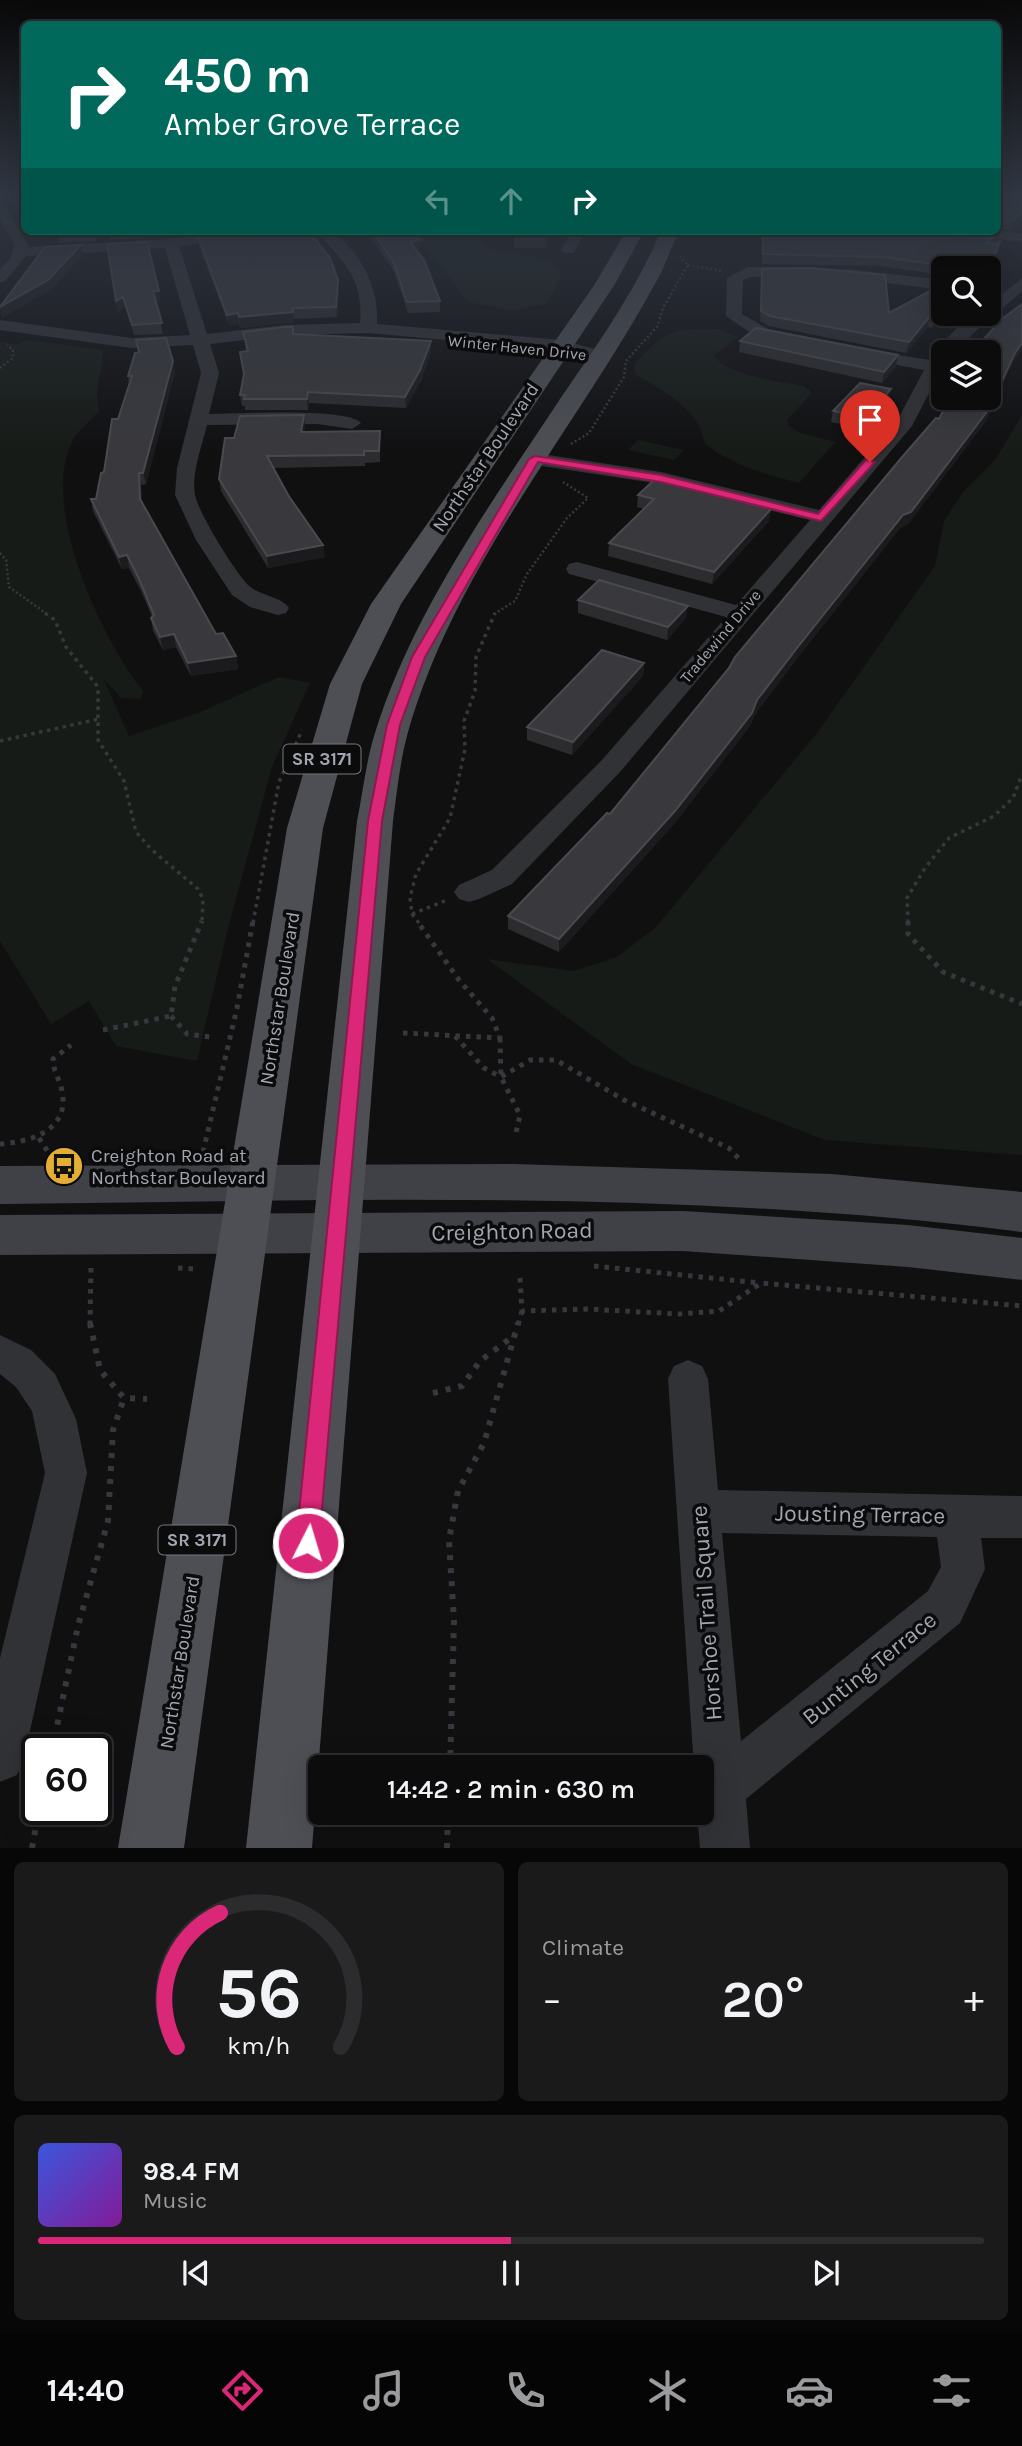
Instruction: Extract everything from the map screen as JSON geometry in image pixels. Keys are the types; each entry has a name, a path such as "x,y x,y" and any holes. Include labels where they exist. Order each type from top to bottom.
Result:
{"main road":[{"name":"Northstar Boulevard","path":"151,1847 305,828 317,774 346,684 386,604 607,280"},
{"name":"SR 3171","path":"278,1847 375,821 394,725 425,646 546,460 600,356 647,280"}],"street":[{"path":"183,280 210,373 184,485 190,510 240,590 258,602 278,608"},
{"path":"362,280 370,312 368,328"},
{"path":"735,280 734,316 763,333 813,343"},
{"path":"893,280 931,284"},
{"name":"Tradewind Drive","path":"1001,303 1022,284"},
{"path":"1001,296 1008,297"},
{"name":"Winter Haven Drive","path":"0,326 108,341 201,340 285,330 368,328 423,334 446,341 600,356"},
{"name":"Tradewind Drive","path":"957,340 969,326"},
{"path":"838,348 931,357"},
{"name":"Tradewind Drive","path":"469,892 502,877 611,766 821,517 905,422 920,401 931,378"},
{"path":"199,420 317,418 352,424"},
{"path":"546,460 661,478 821,517"},
{"path":"577,569 739,613"},
{"name":"Creighton Road","path":"0,1185 247,1208"},
{"name":"Creighton Road","path":"0,1235 247,1208 340,1207 679,1185 822,1191 1022,1212"},
{"name":"Creighton Road","path":"340,1207 908,1246 1022,1259"},
{"path":"0,1353 14,1360 39,1381 60,1429 66,1473 1,1753"},
{"name":"Horshoe Trail Square","path":"688,1379 724,1847"},
{"name":"Jousting Terrace","path":"698,1511 1022,1517"},
{"name":"Bunting Terrace","path":"720,1789 944,1607 963,1569 956,1516"}],"path":[{"path":"515,1137 520,1115 501,1076 500,1038 492,1018 459,979 412,914 410,898 416,874 450,818 465,749 464,721 475,691 476,657 495,612 515,601 527,574 566,518 588,498 559,477 546,460 589,433 624,377 626,361 657,327 659,318 680,280"},
{"path":"0,341 13,350 13,358 0,368"},
{"path":"0,553 6,560 9,587 55,620 66,647 98,687 97,738 124,782 127,813 136,834 149,849 197,883 204,901 200,925 173,991 171,1016 178,1030 190,1037 210,1037"},
{"path":"0,741 99,719"},
{"path":"1022,774 1013,797 993,816 949,838 925,868 907,898 908,934 943,972 1022,1004"},
{"path":"412,914 469,892"},
{"path":"103,1030 171,1016"},
{"path":"403,1033 500,1038"},
{"path":"455,1036 484,1068 501,1076 513,1072 530,1060 556,1060 624,1100 729,1147 745,1166"},
{"path":"0,1144 25,1142 51,1129 61,1114 63,1102 62,1092 52,1070 53,1059 71,1045"},
{"path":"586,1265 1022,1306"},
{"path":"91,1266 89,1321 100,1370 124,1398 147,1399"},
{"path":"450,1755 454,1621 449,1540 458,1491 484,1443 522,1311 520,1278"},
{"path":"522,1311 588,1309 678,1314 719,1311 761,1283"},
{"path":"433,1394 462,1386 480,1361 516,1333"},
{"path":"55,1734 78,1626 108,1521 113,1430 124,1398"},
{"path":"32,1847 37,1825"},
{"path":"447,1847 448,1825"}],"shaded area":[{"path":"451,280 560,280 546,304 513,311 468,302"},
{"path":"719,329 738,337 714,355 720,362 742,373 804,386 810,391 811,394 787,420 788,425 800,433 835,442 799,483 750,468 716,452 705,444 696,421 679,402 635,374 634,365 663,338 680,331"},
{"path":"27,340 103,350 97,395 99,411 74,438 65,466 63,498 79,570 93,606 127,668 143,691 141,699 121,698 103,678 129,736 198,713 279,677 310,683 272,767 228,928 197,1061 116,1046 89,1001 51,1024 0,941 0,341 17,345"},
{"path":"1022,415 1022,1155 825,1140 631,1064 487,959 574,971 617,957 656,927 817,733 935,566 944,521 963,492 995,460"},
{"path":"638,440 684,450 674,460 628,450"}],"building":[{"path":"20,280 48,280 0,307"},
{"path":"113,280 156,280 159,291 153,291 162,323 132,325 123,297 116,301"},
{"path":"214,280 338,280 336,307 293,308 293,312 239,317 238,313 227,315"},
{"path":"400,280 432,280 440,301 407,302"},
{"path":"762,280 886,280 889,313 931,290 931,316 909,342 770,316 761,311"},
{"path":"1022,304 1022,343 1001,383 1001,340 983,340 996,326 1001,326 1002,319"},
{"path":"293,327 293,334 431,341 420,370 405,397 308,392 307,399 244,399 245,395 240,395 244,374 240,352 248,351 243,332"},
{"path":"756,328 898,355 884,372 740,341"},
{"path":"166,338 173,361 143,473 139,473 140,499 216,634 223,633 236,656 188,663 174,634 160,637 151,618 154,615 127,555 119,557 91,499 96,499 101,473 104,472 112,419 118,419 132,376 128,376 135,353 139,352 136,340"},
{"path":"860,383 891,389 866,418 833,411"},
{"path":"944,410 988,410 911,512 903,515 797,648 757,700 752,713 675,811 559,939 508,916 607,813 610,814 729,668 735,657 903,456 936,418 939,419"},
{"path":"304,415 301,432 380,431 379,451 364,451 364,455 267,456 288,495 323,545 267,556 219,479 225,438 234,438 240,416"},
{"path":"655,479 771,509 714,572 609,543 654,499 638,495"},
{"path":"599,580 688,606 668,627 578,600"},
{"path":"602,650 644,663 573,742 527,727"}],"place":[{"name":"Creighton Road at Northstar Boulevard","path":"64,1166"}],"route":[{"path":"308,1543 375,821 394,725 419,657 498,517 535,459 661,478 821,517 870,462"}]}
